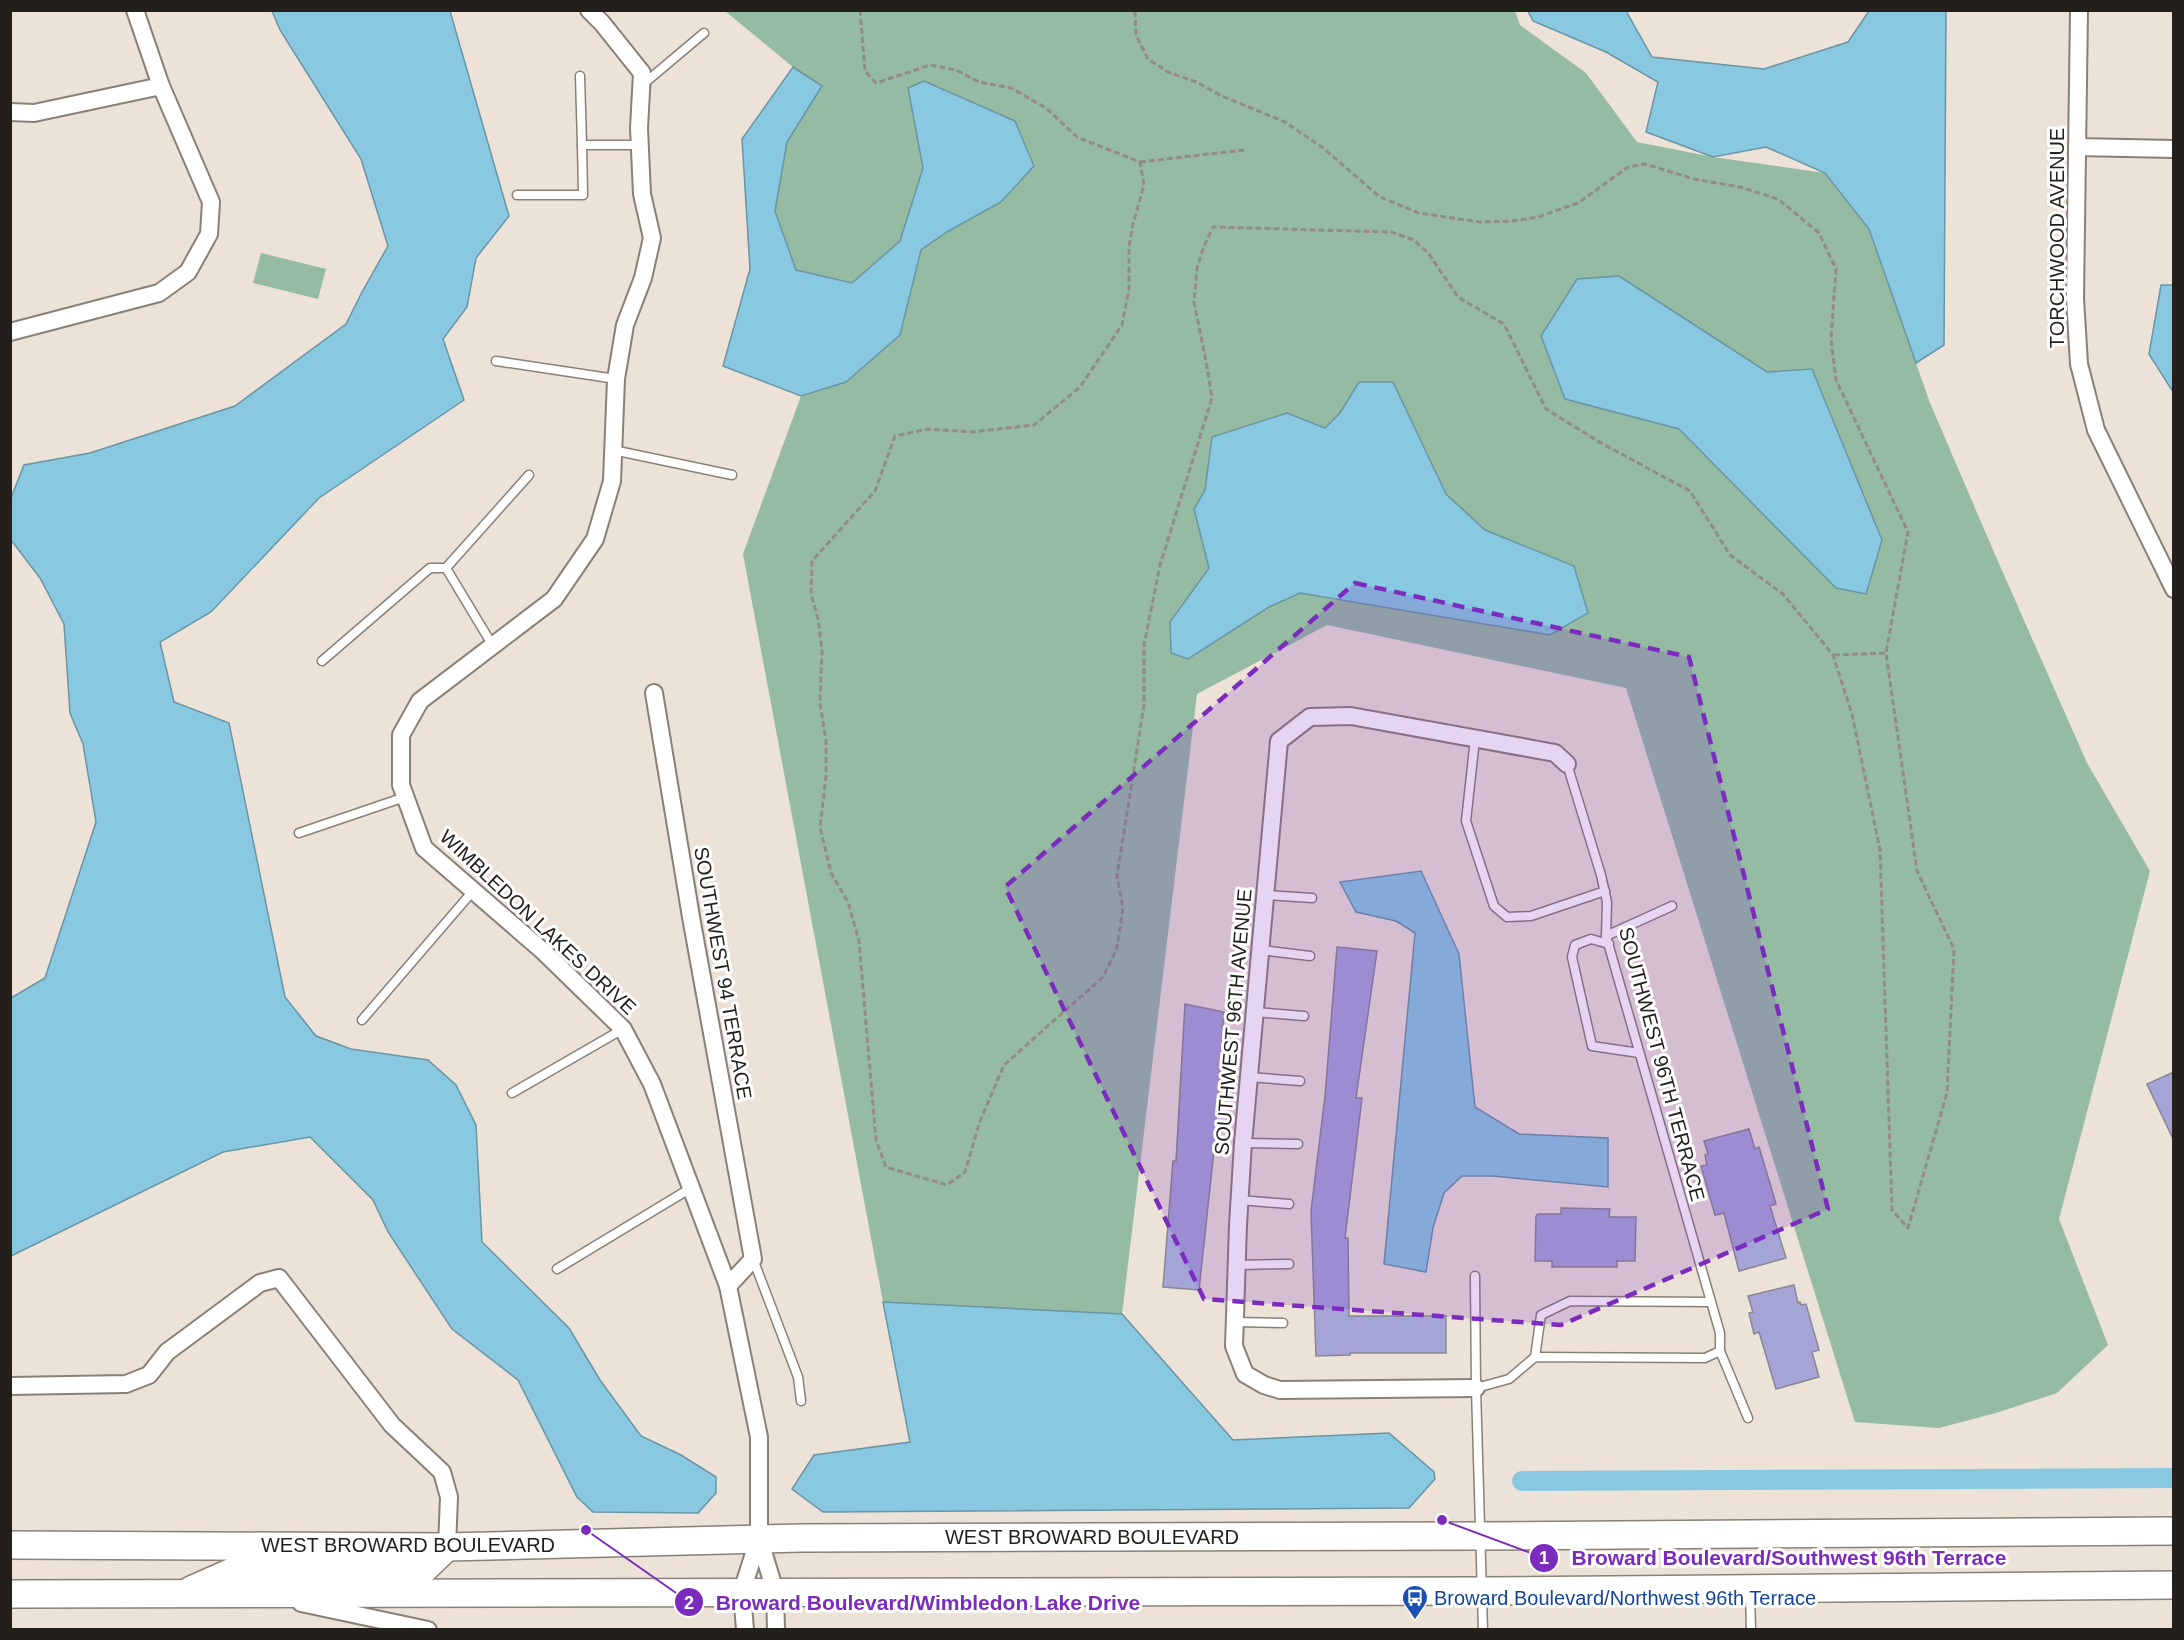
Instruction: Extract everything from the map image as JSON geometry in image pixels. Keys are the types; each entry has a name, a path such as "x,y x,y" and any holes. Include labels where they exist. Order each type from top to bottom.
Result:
{"main road":[{"name":"WEST BROWARD BOULEVARD","path":"10,1545 447,1547 759,1538 2174,1531"},
{"path":"182,1594 234,1571 424,1569 447,1547"},
{"path":"10,1594 1483,1591 2174,1585"}],"street":[{"path":"10,332 159,293 188,272 209,234 212,202 161,86 135,10"},
{"name":"WIMBLEDON LAKES DRIVE","path":"589,10 642,73 639,145 642,194 652,238 643,278 625,325 616,379 612,481 595,539 554,599 420,701 400,735 400,785 424,848 544,952 622,1029 652,1084 728,1286 759,1437 759,1538 742,1591 745,1629"},
{"name":"TORCHWOOD AVENUE","path":"2079,10 2074,297 2079,364 2097,430 2172,584"},
{"path":"10,112 34,113 161,86"},
{"path":"2077,147 2174,149"},
{"name":"SOUTHWEST 94 TERRACE","path":"654,693 691,917 753,1259"},
{"name":"SOUTHWEST 96TH AVENUE","path":"1476,1388 1280,1390 1264,1385 1245,1374 1234,1346 1243,1143 1279,741 1310,717 1351,717 1555,753 1567,764"},
{"path":"728,1286 753,1259"},
{"path":"10,1386 126,1384 149,1375 167,1352 260,1283 279,1278 392,1425 442,1472 449,1497 447,1547"},
{"path":"759,1538 775,1591 776,1629"},
{"path":"256,1593 428,1629"}],"lane":[{"path":"641,86 704,33"},
{"path":"518,195 583,195 580,76"},
{"path":"582,145 639,145"},
{"path":"496,361 616,379"},
{"path":"613,450 732,475"},
{"path":"322,661 429,568 446,568 529,475"},
{"path":"446,568 493,645"},
{"path":"1475,739 1466,821 1494,906 1508,917 1530,916 1605,891"},
{"name":"SOUTHWEST 96TH TERRACE","path":"1567,764 1605,891 1607,940 1720,1333 1720,1351 1748,1418"},
{"path":"299,833 405,797"},
{"path":"362,1020 473,891"},
{"path":"1266,895 1312,898"},
{"path":"1639,1053 1592,1046 1572,957 1575,945 1591,939 1607,940 1672,906"},
{"path":"1261,950 1310,956"},
{"path":"1255,1012 1304,1016"},
{"path":"512,1093 622,1029"},
{"path":"1249,1077 1300,1081"},
{"path":"1243,1143 1298,1144"},
{"path":"557,1269 691,1188"},
{"path":"1239,1200 1288,1204"},
{"name":"SOUTHWEST 94 TERRACE","path":"753,1259 798,1377 801,1401"},
{"path":"1237,1265 1288,1264"},
{"path":"1475,1276 1483,1629"},
{"path":"1535,1357 1541,1315 1570,1301 1711,1302"},
{"path":"1235,1322 1283,1323"},
{"path":"1476,1388 1509,1379 1535,1357 1705,1358 1720,1351"},
{"path":"1750,1589 1751,1629"}],"path":[{"path":"860,10 865,71 876,83 930,65 956,70 979,82 1011,88 1046,108 1077,137 1140,162 1244,150"},
{"path":"1135,10 1136,35 1148,59 1168,72 1196,82 1222,96 1285,122 1323,148 1380,197 1419,213 1480,222 1513,221 1538,217 1578,203 1628,167 1646,164 1694,179 1740,187 1778,199 1819,233 1836,270 1831,339 1836,380 1908,532 1886,653 1917,871 1954,949 1947,1093 1908,1228 1892,1210 1880,850 1852,714 1833,655 1783,594 1730,555 1690,491 1601,443 1546,409 1504,324 1458,297 1429,254 1414,240 1391,231 1213,227 1197,268 1194,302 1212,398 1160,565 1144,645 1144,705 1117,876 1123,908 1117,948 1103,977 1004,1065 980,1121 964,1172 947,1185 886,1167 876,1140 859,941 849,902 831,873 820,827 826,776 826,740 820,703 822,651 818,619 811,594 812,561 876,491 895,436 928,429 972,432 1034,425 1080,387 1122,325 1129,289 1129,246 1144,185 1140,162"},
{"path":"1833,655 1886,653"}],"highlighted area":[{"path":"1355,583 1689,657 1828,1209 1561,1325 1204,1299 1005,887"}],"green space":[{"path":"725,11 1515,11 1520,25 1586,73 1637,142 1713,157 1825,173 1869,229 1930,403 1993,550 2087,763 2150,871 2059,1219 2108,1345 2057,1393 1996,1413 1939,1428 1855,1422 1626,688 1327,625 1197,694 1122,1314 883,1302 743,554 801,396 723,366 750,269 742,139 793,67"},
{"path":"261,253 326,269 318,299 253,283"}],"water":[{"path":"272,11 450,11 509,216 476,258 467,307 443,339 464,400 319,498 211,612 160,642 174,702 229,723 285,997 316,1036 351,1049 428,1060 456,1085 476,1125 482,1242 569,1328 600,1380 641,1436 681,1455 716,1477 716,1493 698,1513 593,1512 577,1497 518,1380 452,1329 388,1232 373,1200 310,1137 223,1152 11,1256 11,998 45,978 96,822 83,744 70,713 64,624 40,578 11,540 11,498 24,465 90,453 235,406 346,324 388,246 361,159 280,30"},
{"path":"1528,11 1626,11 1652,57 1764,69 1848,42 1869,11 1946,11 1944,345 1916,363 1869,229 1825,173 1766,147 1713,157 1646,132 1658,82 1606,52 1533,21"},
{"path":"793,67 822,86 787,142 775,211 796,270 852,283 900,241 923,168 908,88 924,81 1015,121 1034,166 1001,202 947,232 921,250 900,335 846,382 801,396 723,366 750,269 742,139"},
{"path":"1619,276 1767,372 1812,369 1882,540 1866,594 1836,588 1679,429 1565,399 1541,336 1577,279"},
{"path":"2161,285 2173,285 2173,392 2149,354"},
{"path":"1359,382 1393,382 1446,494 1485,530 1574,566 1588,613 1550,635 1300,593 1269,607 1188,659 1171,653 1170,622 1209,568 1194,509 1205,490 1212,437 1287,413 1325,428 1340,413"},
{"path":"1421,871 1459,954 1475,1107 1519,1134 1608,1138 1608,1187 1493,1176 1462,1176 1444,1193 1433,1228 1426,1272 1384,1264 1415,933 1396,921 1356,912 1340,882"},
{"path":"883,1302 1122,1314 1233,1440 1389,1433 1434,1472 1435,1479 1409,1508 823,1512 792,1489 814,1455 910,1442"}],"building":[{"path":"1337,947 1377,951 1356,1098 1362,1098 1345,1238 1348,1238 1349,1316 1446,1316 1446,1353 1350,1353 1350,1355 1316,1356 1311,1211 1325,1096"},
{"path":"1185,1004 1224,1012 1215,1141 1199,1290 1163,1287 1173,1161 1176,1161"},
{"path":"2174,1072 2174,1141 2147,1084"},
{"path":"1749,1129 1755,1149 1759,1147 1772,1190 1776,1204 1770,1206 1786,1258 1739,1271 1724,1213 1715,1215 1701,1166 1707,1165 1705,1155 1708,1154 1704,1141"},
{"path":"1561,1208 1610,1209 1609,1217 1636,1217 1635,1261 1617,1261 1617,1267 1552,1267 1552,1261 1535,1261 1536,1216 1538,1214 1561,1214"},
{"path":"1794,1285 1798,1303 1806,1304 1819,1350 1812,1352 1819,1377 1776,1389 1759,1332 1754,1334 1749,1313 1753,1312 1748,1296"}],"waterway":[{"path":"1522,1481 2174,1478"}],"place":[{"name":"Broward Boulevard/Southwest 96th Terrace","path":"1442,1520"},
{"name":"Broward Boulevard/Wimbledon Lake Drive","path":"586,1530"},
{"name":"Broward Boulevard/Northwest 96th Terrace","path":"1415,1621"}]}
